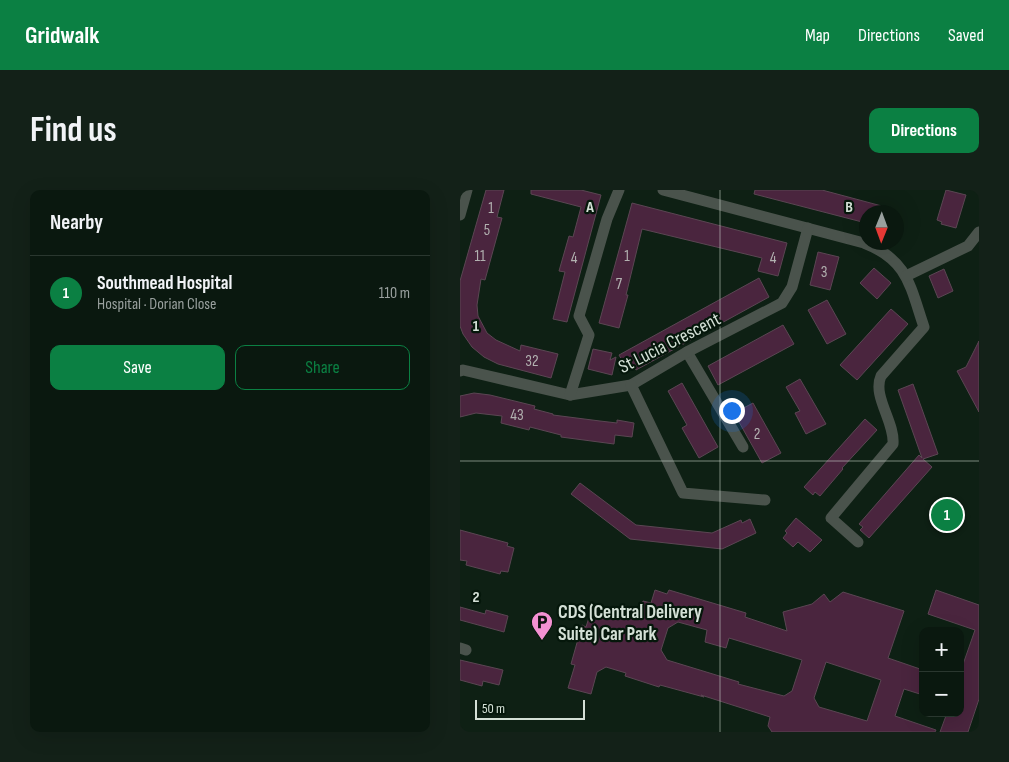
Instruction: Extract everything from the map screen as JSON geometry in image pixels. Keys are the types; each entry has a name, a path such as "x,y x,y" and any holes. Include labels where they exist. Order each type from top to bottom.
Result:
{"street":[{"path":"460,215 467,190"},
{"path":"570,395 589,335 579,316 607,219 619,190"},
{"path":"663,190 864,243 879,249 898,264 906,276 924,327 879,381 880,394 893,432 893,444 831,518 858,542"},
{"name":"St Lucia Crescent","path":"461,369 570,395 630,386 687,352 782,303 792,287 808,228"},
{"path":"906,276 968,246 979,232"},
{"path":"687,352 743,447"},
{"path":"630,386 683,493 764,500"}],"building":[{"path":"486,190 504,190 497,217 502,218 485,280 481,279 477,305 478,316 487,333 496,340 520,351 521,345 558,354 551,378 498,364 484,357 472,347 460,326 460,281"},
{"path":"531,190 581,190 601,195 567,322 553,319 565,272 559,271 569,236 573,237 581,207 531,194"},
{"path":"755,190 822,190 878,205 859,205 859,221 754,194"},
{"path":"946,190 966,195 956,228 941,224 942,222 937,220"},
{"path":"632,203 787,243 778,276 758,271 762,258 642,229 619,328 599,323"},
{"path":"818,252 839,257 830,290 810,285"},
{"path":"874,268 891,283 877,299 860,283"},
{"path":"944,269 953,291 938,298 929,276"},
{"path":"759,278 769,297 636,370 632,364 626,367 619,355"},
{"path":"827,300 846,334 827,344 808,310"},
{"path":"891,309 908,324 857,380 840,365"},
{"path":"783,325 794,344 718,385 708,366"},
{"path":"979,341 979,412 957,371 966,367"},
{"path":"593,349 612,353 610,360 616,357 612,375 588,369"},
{"path":"800,379 826,424 806,434 795,413 800,411 786,387"},
{"path":"682,383 718,447 699,458 682,428 687,425 668,391"},
{"path":"913,384 938,454 923,459 932,467 869,538 860,530 863,527 859,524 919,455 922,458 898,390"},
{"path":"474,393 535,406 534,409 553,415 617,423 617,420 634,423 632,437 615,435 614,444 561,437 561,435 530,427 529,430 501,423 502,416 476,413 460,417 460,396"},
{"path":"753,403 781,453 762,463 734,413"},
{"path":"865,419 877,430 842,468 820,496 815,492 813,495 804,487"},
{"path":"580,483 636,525 712,533 741,520 742,523 750,519 756,533 722,549 630,539 571,494"},
{"path":"796,518 822,540 810,552 798,542 793,547 783,538 787,533 785,531"},
{"path":"460,530 508,543 507,546 514,548 508,572 501,571 500,574 466,565 467,561 460,560"},
{"path":"655,590 667,594 669,590 746,613 745,617 787,631 783,612 812,604 824,594 830,602 843,592 904,611 888,658 919,669 919,694 904,689 895,716 936,730 935,732 772,732 768,726 770,717 701,695 704,697 660,685 659,687 625,676 626,673 606,667 597,672 591,694 568,688 575,665 571,664 582,625 586,627 593,605 620,613 622,605 640,611 643,601 651,603","holes":["678,622 707,630 705,642 726,648 729,638 802,660 792,691 784,696 738,684 739,682 667,660 661,650 668,628","826,662 881,680 867,721 819,707 814,698"]},
{"path":"936,590 979,605 979,699 968,732 940,732 946,717 964,717 964,662 975,630 928,614"},
{"path":"460,607 485,614 486,610 508,616 504,632 460,620"},
{"path":"460,660 503,670 499,685 483,681 482,686 460,680"}],"place":[{"name":"Southmead Hospital","path":"947,515"},
{"name":"CDS (Central Delivery Suite) Car Park","path":"542,641"}]}
